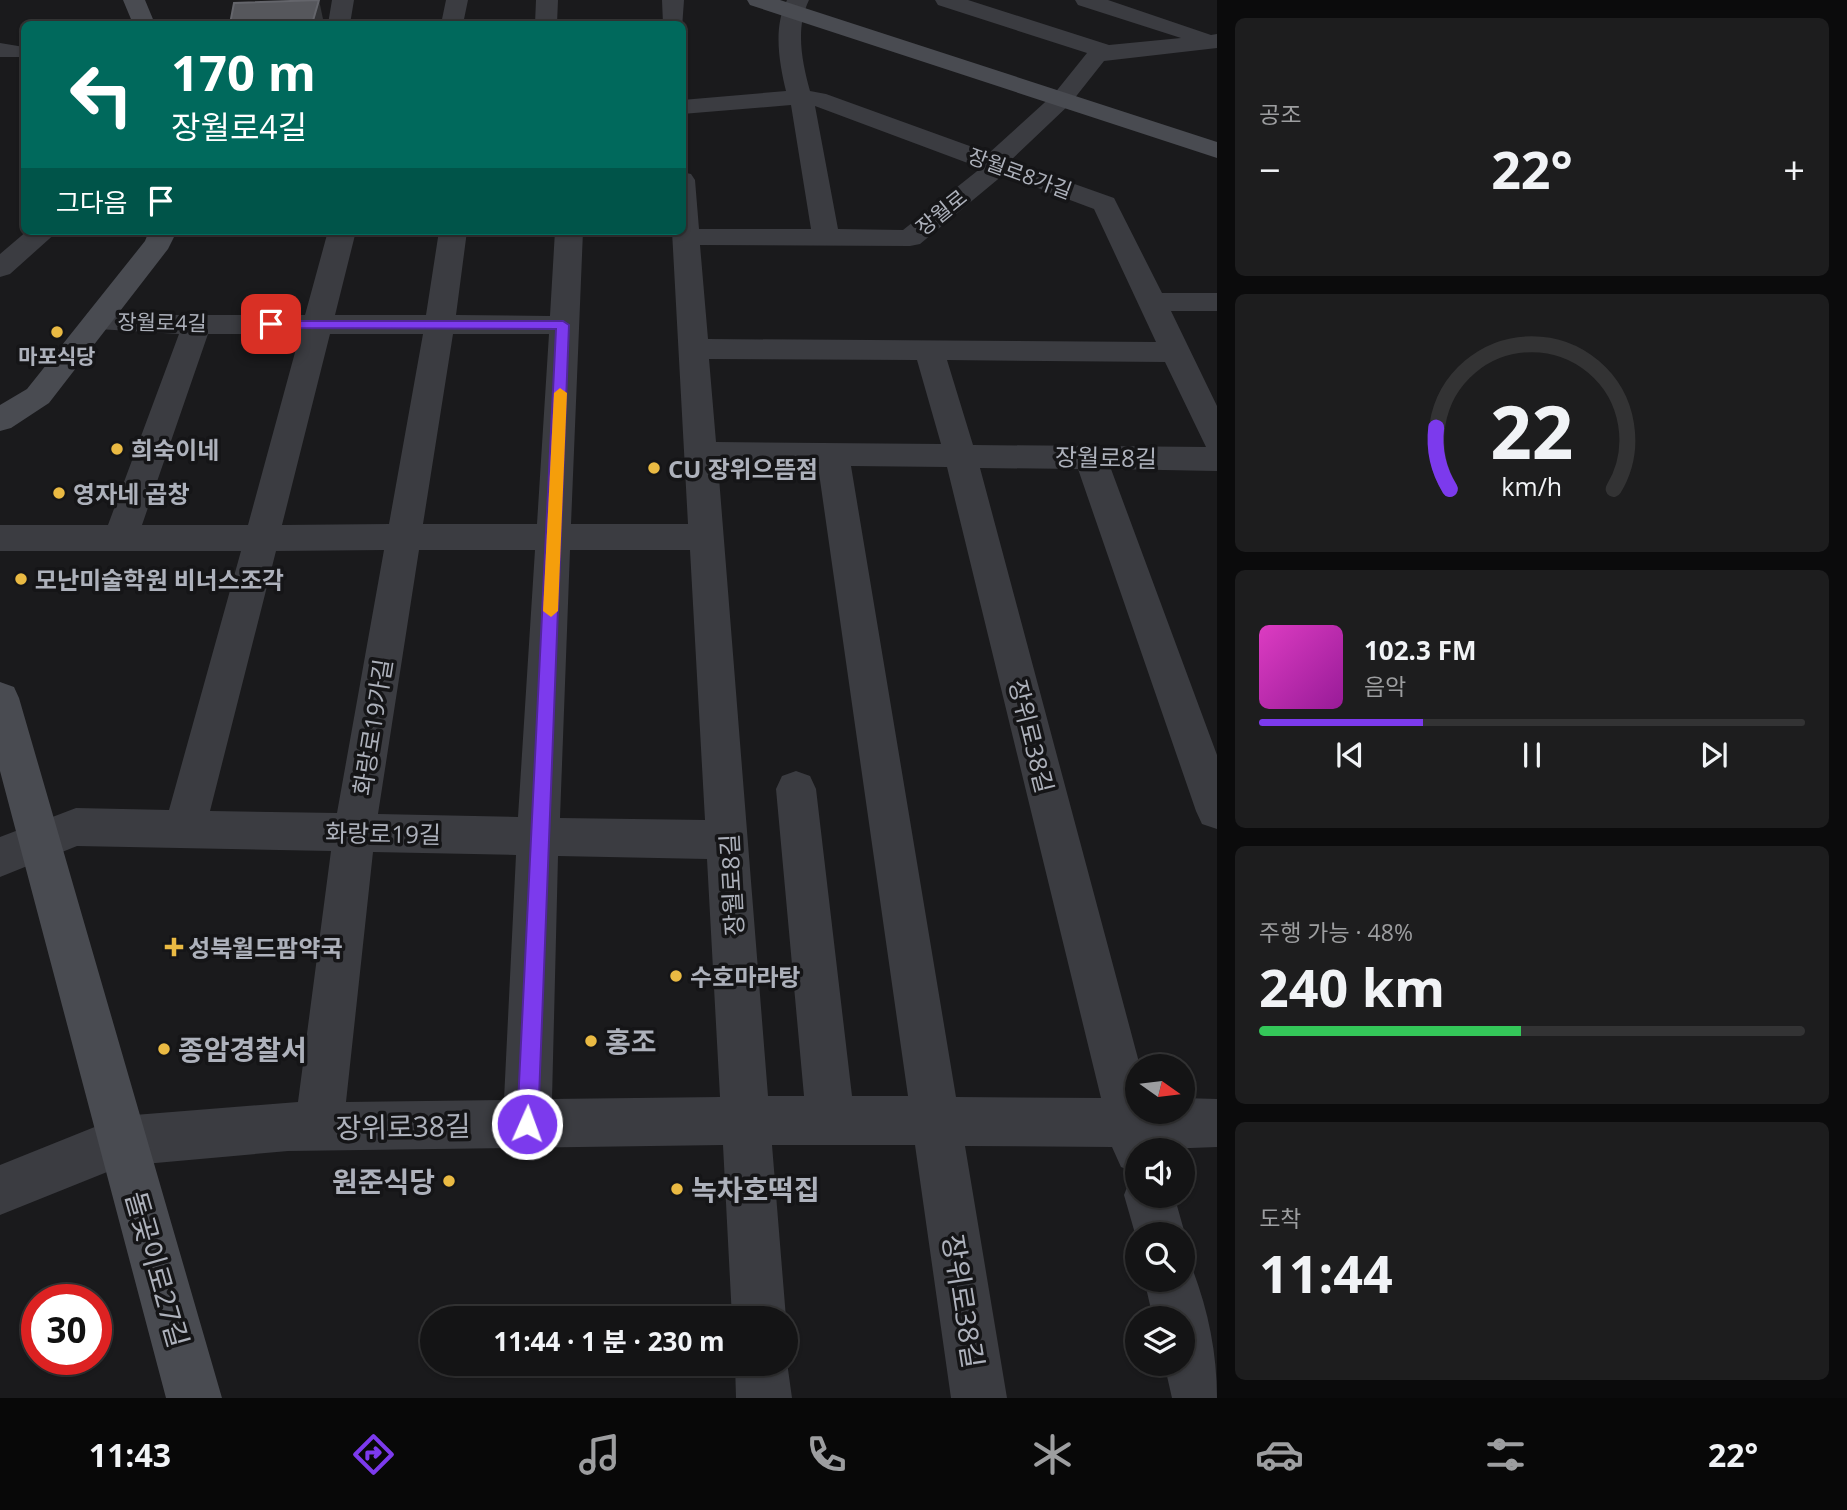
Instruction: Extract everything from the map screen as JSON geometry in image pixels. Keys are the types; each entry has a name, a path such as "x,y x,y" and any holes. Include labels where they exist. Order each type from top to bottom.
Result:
{"street":[{"path":"134,0 143,21"},
{"path":"340,21 343,0"},
{"path":"453,21 457,0"},
{"path":"546,21 547,0"},
{"path":"673,0 674,21"},
{"path":"758,0 794,5 1217,150"},
{"path":"946,0 1108,52 1213,41"},
{"path":"1086,0 1213,41"},
{"path":"794,5 794,86 799,97 826,237"},
{"name":"장월로","path":"686,237 910,238 992,172 1000,156 1062,99 1096,56 1108,52"},
{"name":"장월로8가길","path":"686,107 799,97 818,99 1105,204 1175,352 1204,385 1217,439"},
{"path":"5,258 38,235"},
{"name":"장월로4길","path":"0,420 38,396 158,243 161,235"},
{"path":"185,829 320,324 341,235"},
{"name":"화랑로19가길","path":"320,1127 355,832 402,537 441,325 452,235"},
{"path":"527,1124 538,836 569,235"},
{"name":"장월로8길","path":"686,237 729,839 758,1306"},
{"path":"1152,302 1217,302"},
{"name":"장월로4길","path":"98,320 197,324 563,325"},
{"path":"120,538 197,324"},
{"path":"694,349 1175,352"},
{"name":"장위로38길","path":"929,351 960,454 1134,1136"},
{"name":"장월로8길","path":"701,453 1217,459"},
{"name":"장위로38길","path":"833,454 979,1398"},
{"path":"1090,457 1217,811"},
{"path":"0,538 706,537"},
{"path":"0,698 122,1141"},
{"path":"796,789 831,1121"},
{"name":"화랑로19길","path":"0,858 76,827 729,839"},
{"name":"장위로38길","path":"0,1190 122,1141 320,1127 937,1121 1134,1136 1217,1123"},
{"name":"돌곶이로27길","path":"122,1141 194,1398"},
{"path":"763,1376 764,1398"},
{"path":"1195,1376 1200,1398"}],"building":[{"path":"319,0 313,21 231,21 234,3"}],"slow traffic":[{"path":"551,611 560,393"}],"place":[{"name":"마포식당","path":"57,332"},
{"name":"희숙이네","path":"117,449"},
{"name":"CU 장위으뜸점","path":"654,468"},
{"name":"영자네 곱창","path":"59,493"},
{"name":"모난미술학원 비너스조각","path":"21,579"},
{"name":"성북월드팜약국","path":"174,947"},
{"name":"수호마라탕","path":"676,976"},
{"name":"홍조","path":"591,1041"},
{"name":"종암경찰서","path":"164,1049"},
{"name":"원준식당","path":"449,1181"},
{"name":"녹차호떡집","path":"677,1189"}],"route":[{"path":"271,324 563,325 527,1124"}]}
